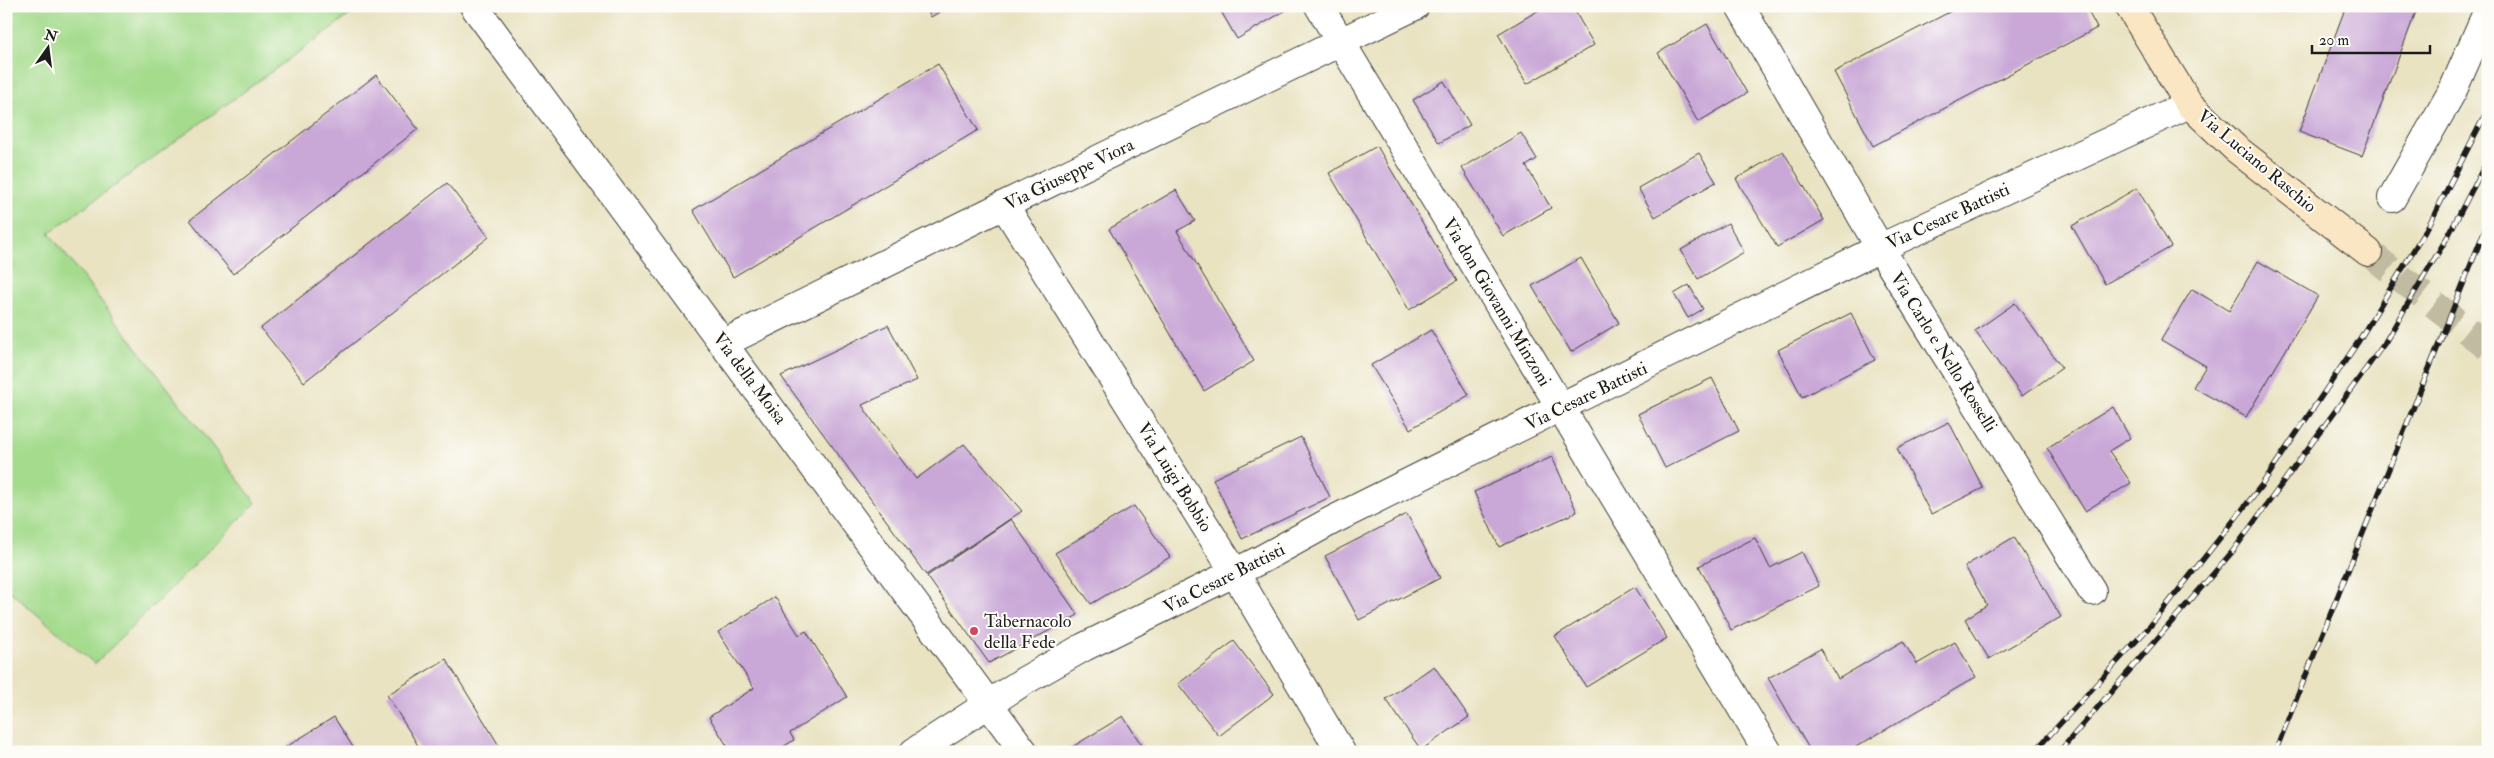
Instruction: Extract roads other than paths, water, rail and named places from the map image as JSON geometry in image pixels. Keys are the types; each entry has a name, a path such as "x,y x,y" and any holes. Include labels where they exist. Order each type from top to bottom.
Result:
{"street":[{"name":"Via della Moisa","path":"474,6 990,703 1024,752"},
{"name":"Via don Giovanni Minzoni","path":"1319,6 1768,752"},
{"name":"Via Giuseppe Viora","path":"724,344 1004,204 1415,6"},
{"name":"Via Carlo e Nello Rosselli","path":"1740,6 1880,248 2092,591"},
{"name":"Via Luciano Raschio","path":"2129,6 2189,104 2235,148 2368,252"},
{"path":"2392,198 2453,90 2488,10"},
{"name":"Via Cesare Battisti","path":"914,752 1024,681 1084,647 1235,573 1331,521 1880,248 2189,104"},
{"name":"Via Luigi Bobbio","path":"1004,204 1235,573 1341,752"}],"tunnel":[{"path":"2368,252 2488,347"}],"railway":[{"path":"2034,752 2151,625 2261,486 2358,342 2430,223 2488,109"},
{"path":"2059,752 2233,551 2384,344 2448,236 2488,159"},
{"path":"2275,752 2488,222"}],"place":[{"name":"Tabernacolo della Fede","path":"974,631"}]}
